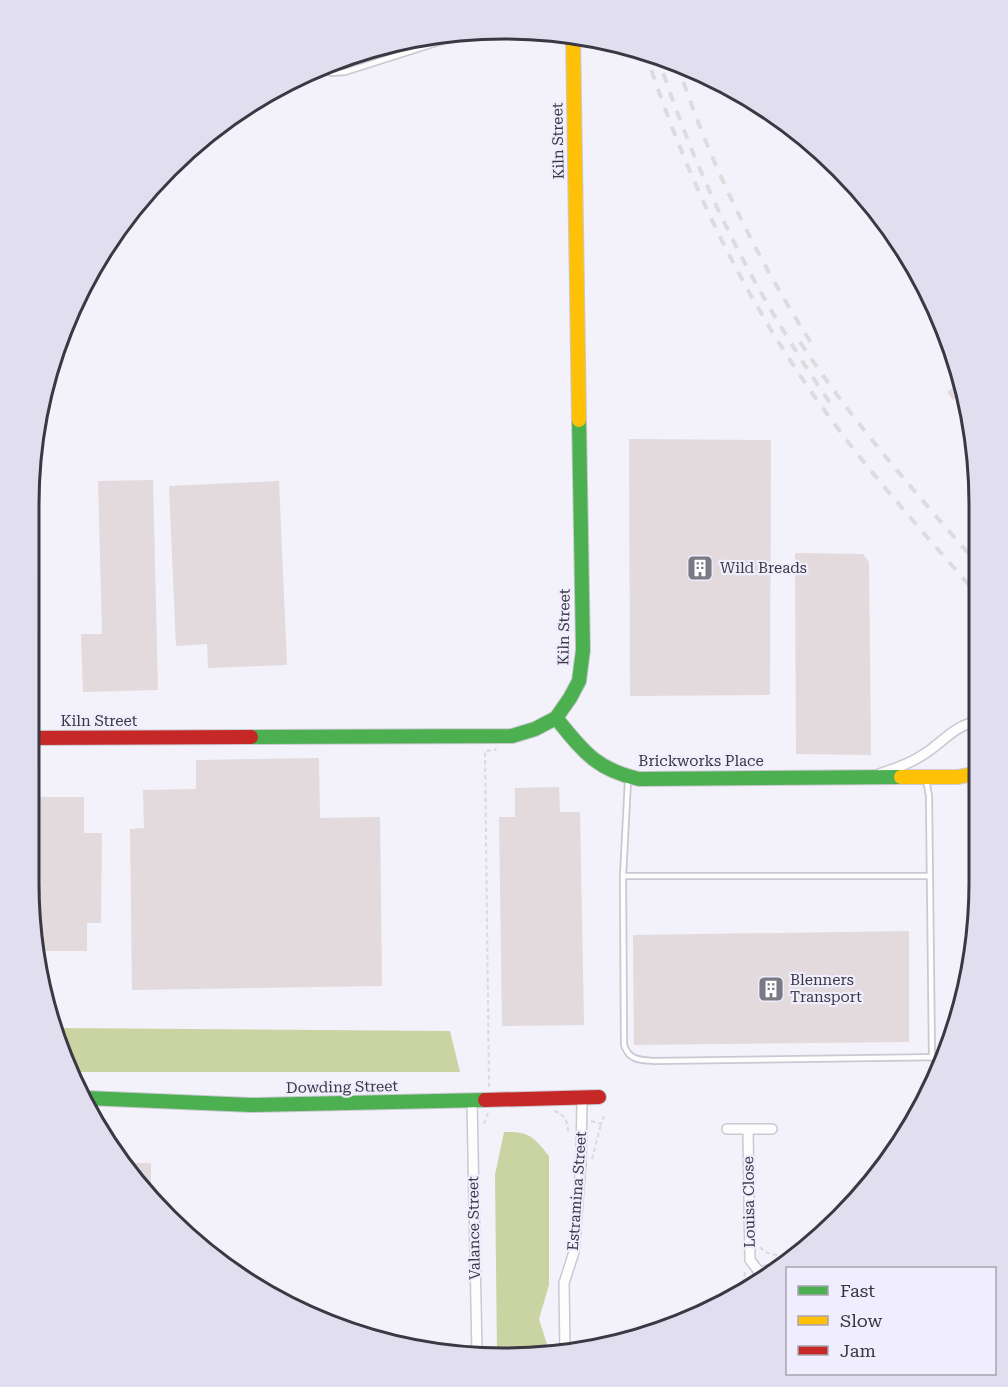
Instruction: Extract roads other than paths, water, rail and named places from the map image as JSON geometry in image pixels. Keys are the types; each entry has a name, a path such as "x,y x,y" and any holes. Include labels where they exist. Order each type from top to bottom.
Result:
{"street":[{"name":"Kiln Street","path":"39,738 512,736 535,729 556,718 579,681 583,650 573,44"},
{"name":"Brickworks Place","path":"556,718 592,759 608,770 639,779 958,777 969,775"},
{"name":"Brickworks Place","path":"871,777 909,763 929,751 962,725 969,724"},
{"name":"Dowding Street","path":"92,1098 251,1105 472,1101 489,1110 599,1097"},
{"name":"Estramina Street","path":"565,1344 564,1283 574,1252 581,1162 582,1098"},
{"name":"Valance Street","path":"472,1101 477,1347"},
{"path":"727,1129 772,1129"},
{"name":"Louisa Close","path":"748,1129 750,1260 759,1272"}],"lane":[{"path":"331,72 345,72 429,45"},
{"path":"628,777 623,876 624,1045 626,1053 642,1060 654,1061 935,1058"},
{"path":"926,777 929,796 932,1058"},
{"path":"623,876 930,876"}],"railway":[{"path":"649,63 699,193 744,283 769,326 796,369 843,435 898,504 969,585"},
{"path":"661,67 691,147 730,235 777,320 830,403"},
{"path":"681,74 704,138 737,210 774,281 815,349"},
{"path":"800,342 862,428 969,554"}],"place":[{"name":"Wild Breads","path":"700,568"},
{"name":"Blenners Transport","path":"771,989"}]}
